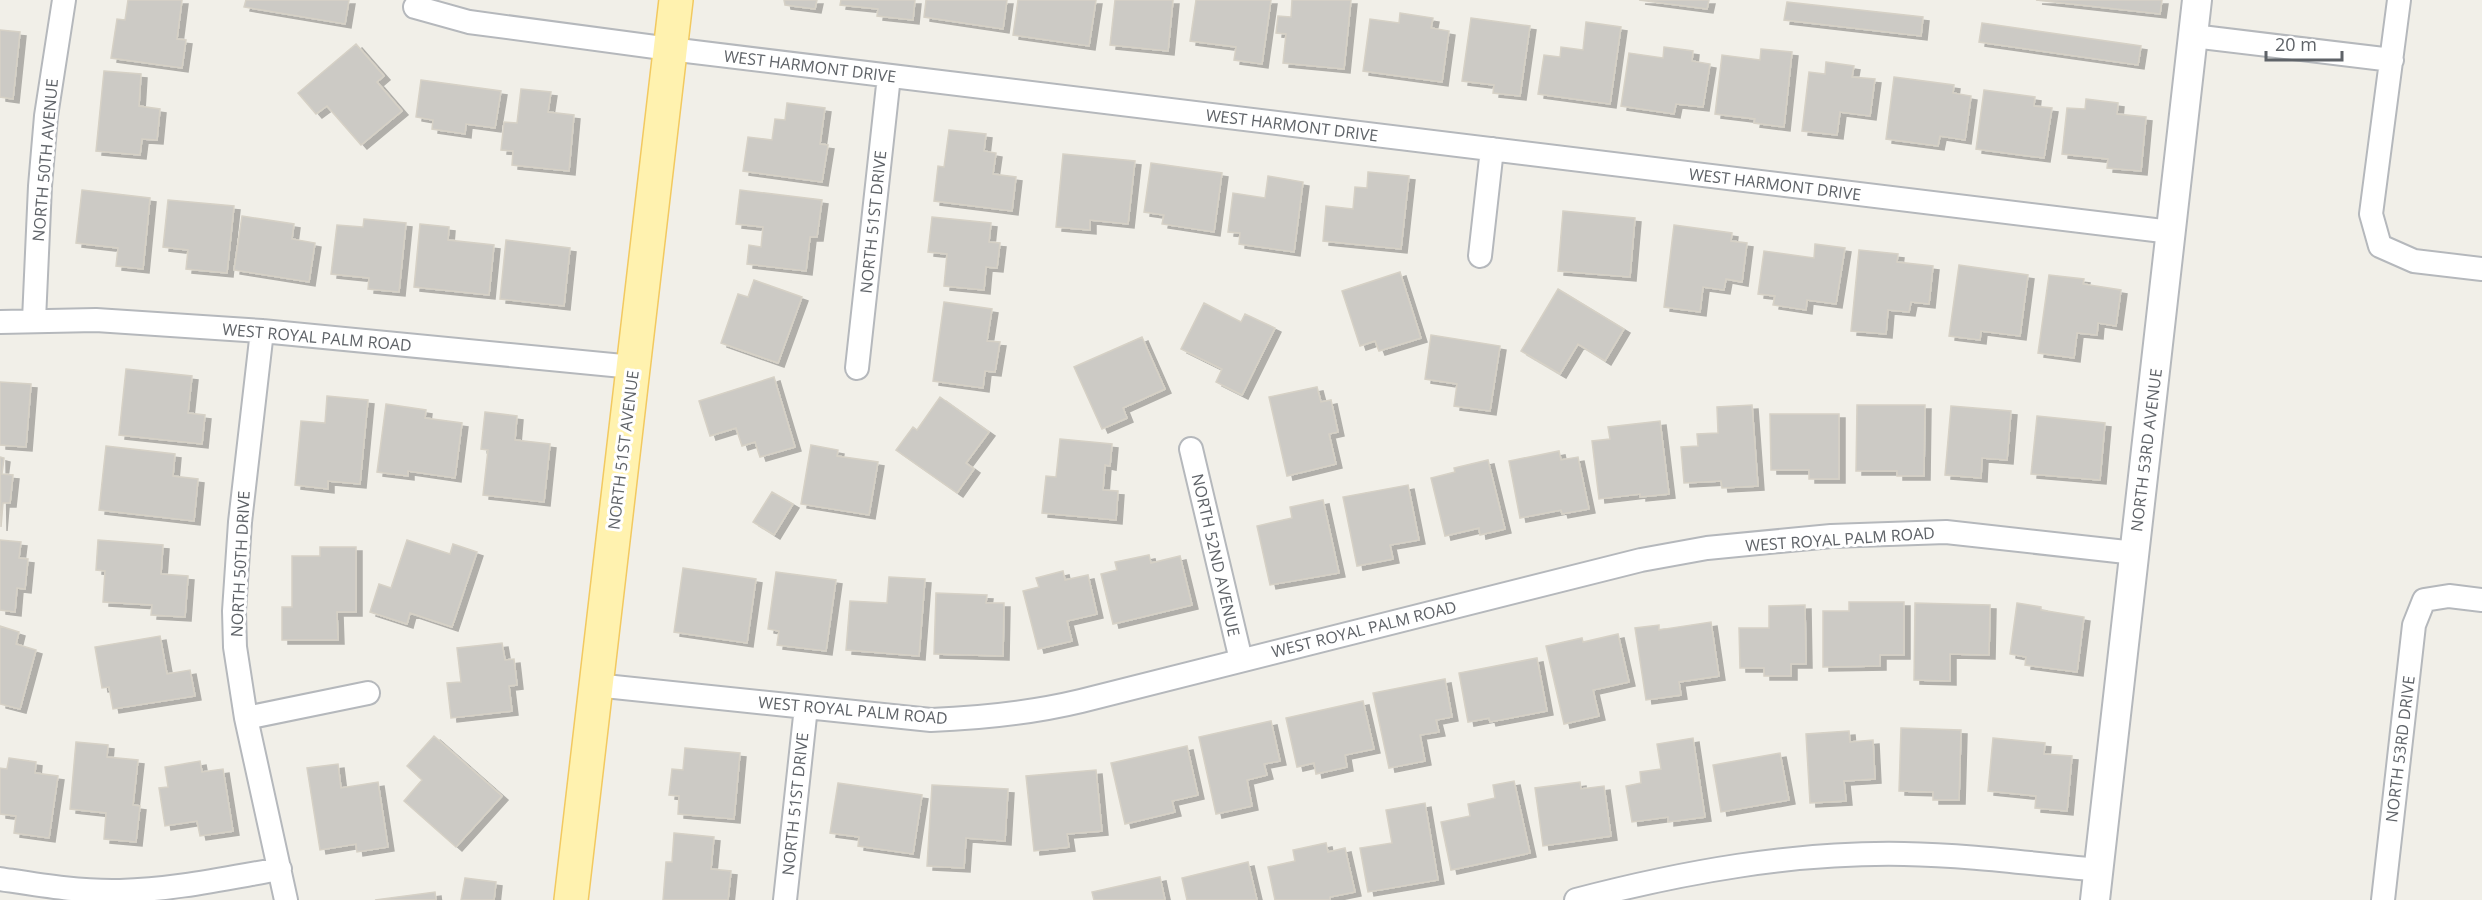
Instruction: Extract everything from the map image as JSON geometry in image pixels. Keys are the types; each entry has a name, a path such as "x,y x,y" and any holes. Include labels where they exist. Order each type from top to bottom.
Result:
{"main road":[{"name":"NORTH 51ST AVENUE","path":"571,900 676,0"}],"street":[{"name":"NORTH 50TH AVENUE","path":"34,320 39,198 46,116 64,0"},
{"name":"NORTH 53RD AVENUE","path":"2095,900 2197,0"},
{"path":"2398,0 2372,214 2380,246 2414,261 2482,269"},
{"name":"WEST HARMONT DRIVE","path":"415,7 469,22 670,49 2171,232"},
{"path":"2193,36 2392,60"},
{"name":"NORTH 51ST DRIVE","path":"857,368 889,76"},
{"path":"1480,256 1492,149"},
{"name":"WEST ROYAL PALM ROAD","path":"0,322 96,320 262,331 633,367"},
{"name":"NORTH 50TH DRIVE","path":"262,331 240,522 234,611 235,647 246,718 286,900"},
{"name":"NORTH 52ND AVENUE","path":"1191,449 1241,660"},
{"name":"WEST ROYAL PALM ROAD","path":"595,684 931,720 986,718 1070,704 1641,560 1707,548 1831,536 1946,532 2134,552"},
{"name":"NORTH 53RD DRIVE","path":"2382,900 2414,625 2424,600 2449,596 2482,600"},
{"path":"246,718 368,693"},
{"name":"NORTH 51ST DRIVE","path":"785,900 806,707"},
{"path":"1576,900 1699,871 1847,855 1945,855 2099,870"},
{"path":"0,879 49,887 120,891 172,887 280,869"}],"building":[{"path":"128,0 182,0 177,39 186,40 182,68 111,58 117,19 125,20"},
{"path":"246,0 349,0 345,24 244,7"},
{"path":"784,0 817,0 815,9 785,5"},
{"path":"841,0 915,0 913,20 877,16 878,9 840,5"},
{"path":"926,0 1007,0 1003,29 924,17"},
{"path":"1018,0 1096,0 1089,46 1013,35"},
{"path":"1115,0 1173,0 1168,51 1110,45"},
{"path":"1196,0 1271,0 1262,64 1234,60 1236,47 1190,41"},
{"path":"1292,0 1351,0 1344,69 1283,63 1286,34 1276,33 1278,16 1291,17"},
{"path":"1639,0 1709,0 1707,9"},
{"path":"2036,0 2162,0 2160,14"},
{"path":"1787,2 1923,17 1921,36 1784,20"},
{"path":"1400,13 1433,18 1431,28 1449,31 1442,82 1363,71 1370,19 1399,23"},
{"path":"1471,18 1530,26 1520,96 1493,93 1494,85 1462,81"},
{"path":"1586,22 1621,27 1610,104 1538,94 1544,55 1560,57 1561,47 1583,50"},
{"path":"1982,23 2141,46 2138,65 1979,42"},
{"path":"0,30 20,32 13,99 0,97"},
{"path":"356,44 384,76 377,82 402,111 361,145 327,106 316,114 298,93"},
{"path":"1664,47 1693,51 1692,61 1710,64 1703,107 1676,104 1674,114 1621,106 1629,53 1663,58"},
{"path":"1761,49 1792,52 1784,127 1754,123 1755,119 1715,114 1722,55 1760,60"},
{"path":"1826,62 1854,66 1852,77 1875,79 1870,116 1840,112 1837,135 1802,131 1809,72 1825,74"},
{"path":"104,71 141,74 139,106 160,109 157,140 142,139 140,155 96,151"},
{"path":"1894,77 1954,85 1953,93 1971,96 1965,140 1940,136 1938,146 1886,139"},
{"path":"421,80 501,91 495,128 466,124 465,134 432,129 433,120 416,117"},
{"path":"521,89 551,92 548,112 574,115 569,171 512,165 513,151 501,150 504,122 517,123"},
{"path":"1984,90 2035,97 2034,106 2052,108 2044,158 1976,149"},
{"path":"2086,99 2118,103 2117,114 2146,117 2141,171 2107,168 2108,159 2062,154 2067,108 2085,109"},
{"path":"787,103 825,108 820,144 828,145 822,182 743,171 748,137 772,140 775,119 785,120"},
{"path":"949,130 986,134 984,151 996,153 993,174 1016,177 1012,211 934,201 938,166 944,167"},
{"path":"1063,154 1135,161 1128,224 1090,220 1090,230 1056,227"},
{"path":"1151,163 1222,173 1214,232 1162,224 1164,215 1144,212"},
{"path":"1368,172 1409,176 1401,249 1323,241 1326,206 1353,209 1355,187 1367,188"},
{"path":"1268,176 1303,182 1294,252 1239,244 1240,233 1228,232 1233,193 1265,198"},
{"path":"82,190 150,198 143,269 116,266 118,248 76,243"},
{"path":"740,190 822,200 817,237 810,237 806,271 747,264 749,245 761,247 763,227 736,224"},
{"path":"168,200 234,206 227,273 186,269 188,250 163,247"},
{"path":"1563,211 1635,218 1630,277 1558,271"},
{"path":"242,216 294,224 292,239 315,243 309,282 234,270"},
{"path":"932,217 991,223 989,242 1000,243 997,268 986,267 984,290 944,286 947,254 928,252"},
{"path":"364,219 406,223 399,292 368,289 369,278 331,274 337,225 363,227"},
{"path":"420,224 449,227 448,240 494,245 489,295 414,287"},
{"path":"1674,225 1732,233 1731,241 1747,243 1742,282 1726,279 1724,290 1703,287 1700,312 1664,307"},
{"path":"506,240 570,248 564,306 500,299"},
{"path":"1815,244 1845,248 1836,304 1807,300 1806,310 1773,305 1775,296 1758,294 1764,251 1814,258"},
{"path":"1859,250 1898,254 1897,262 1933,266 1929,304 1911,302 1909,312 1888,310 1886,334 1851,331"},
{"path":"1959,265 2028,275 2020,336 1981,331 1980,340 1949,336"},
{"path":"1400,272 1421,338 1379,351 1375,341 1360,346 1342,291"},
{"path":"2049,275 2084,279 2083,284 2121,290 2116,326 2098,323 2097,335 2077,333 2074,358 2038,353"},
{"path":"754,280 802,297 778,363 721,343 738,294 748,297"},
{"path":"1558,289 1624,329 1605,361 1578,344 1560,374 1521,351"},
{"path":"944,302 992,309 987,341 1000,342 995,372 985,371 983,388 933,381"},
{"path":"1204,303 1241,322 1245,314 1275,328 1242,395 1216,382 1222,369 1181,349"},
{"path":"1431,335 1500,346 1490,411 1454,406 1457,384 1425,379"},
{"path":"1142,337 1165,389 1123,408 1127,418 1102,429 1074,367"},
{"path":"126,369 192,376 188,413 205,415 202,444 119,435"},
{"path":"774,377 795,447 760,457 755,442 742,446 736,428 710,436 699,401"},
{"path":"0,382 31,384 26,447 0,445"},
{"path":"1317,387 1321,402 1331,400 1338,432 1329,434 1336,464 1287,476 1269,397"},
{"path":"327,396 368,400 360,484 328,481 328,489 295,485 301,421 325,423"},
{"path":"940,397 989,432 966,463 974,469 957,493 896,450 913,427 917,430"},
{"path":"386,404 426,410 425,418 462,423 455,478 408,471 408,476 377,472"},
{"path":"1752,405 1758,486 1722,488 1721,481 1684,483 1681,447 1698,446 1697,434 1718,433 1717,407"},
{"path":"1857,405 1925,405 1924,476 1897,476 1897,471 1856,471"},
{"path":"1951,406 2011,411 2007,460 1982,458 1981,478 1945,475"},
{"path":"485,412 517,416 515,440 550,444 544,502 483,495 488,450 481,449"},
{"path":"1770,414 1839,414 1839,479 1809,479 1809,470 1771,470"},
{"path":"2037,416 2105,423 2100,480 2031,474"},
{"path":"1660,421 1669,494 1640,497 1640,494 1599,499 1592,441 1610,439 1608,427"},
{"path":"1060,439 1112,444 1110,466 1105,465 1103,490 1118,491 1116,520 1042,513 1046,476 1056,477"},
{"path":"811,445 838,450 837,456 878,462 869,515 801,504"},
{"path":"106,446 175,454 173,476 198,479 194,521 99,510"},
{"path":"1559,451 1561,460 1578,457 1589,509 1562,514 1561,510 1520,518 1509,461"},
{"path":"0,457 4,458 2,474 13,475 10,503 3,503 1,527"},
{"path":"1488,460 1505,529 1480,535 1479,528 1445,536 1431,478 1455,472 1454,468"},
{"path":"1408,485 1419,540 1390,545 1393,559 1357,566 1343,497"},
{"path":"772,492 793,504 774,535 753,522"},
{"path":"1323,500 1339,573 1270,585 1257,526 1292,518 1290,507"},
{"path":"0,540 21,542 19,558 28,559 25,589 17,588 15,612 0,610"},
{"path":"98,540 163,545 161,574 188,576 185,617 151,615 152,605 103,602 105,571 96,570"},
{"path":"407,540 450,554 453,544 477,552 452,627 410,613 407,624 370,612 379,584 391,588"},
{"path":"320,547 356,547 356,612 337,612 338,640 282,640 282,607 292,607 292,556 320,556"},
{"path":"1149,555 1151,563 1180,556 1192,605 1113,624 1101,574 1117,570 1115,562"},
{"path":"683,568 756,579 747,643 674,632"},
{"path":"1063,571 1065,580 1088,575 1097,614 1067,621 1072,641 1038,649 1023,591 1039,587 1036,578"},
{"path":"776,572 836,580 826,651 777,645 779,631 768,629"},
{"path":"889,577 925,579 919,656 846,650 850,601 887,603"},
{"path":"936,593 987,595 986,603 1004,603 1003,656 934,654"},
{"path":"1849,602 1904,602 1904,655 1880,655 1880,666 1823,667 1823,611 1849,611"},
{"path":"1915,603 1990,605 1989,655 1950,654 1950,681 1914,680"},
{"path":"2017,603 2041,607 2041,610 2084,617 2077,672 2025,665 2026,657 2010,654"},
{"path":"1805,605 1806,664 1791,664 1791,676 1764,676 1764,668 1740,668 1739,628 1769,628 1769,606"},
{"path":"1711,622 1719,676 1679,682 1681,695 1646,700 1635,628 1659,625 1659,630"},
{"path":"0,626 19,632 16,644 36,650 20,709 0,704"},
{"path":"1618,634 1629,682 1593,690 1599,716 1564,724 1546,646 1582,638 1583,642"},
{"path":"160,636 167,674 190,670 195,696 113,709 109,687 102,688 95,647"},
{"path":"502,643 505,660 514,659 517,685 509,686 512,711 451,718 447,683 461,682 457,648"},
{"path":"1537,658 1547,711 1490,722 1489,718 1468,722 1459,673"},
{"path":"1445,679 1452,717 1436,720 1439,732 1420,735 1425,761 1389,768 1373,693"},
{"path":"1363,701 1374,749 1345,755 1347,767 1316,774 1314,763 1297,767 1286,718"},
{"path":"1271,721 1280,761 1264,764 1267,775 1247,780 1252,806 1216,814 1199,737"},
{"path":"1901,728 1961,730 1959,800 1933,800 1933,792 1899,791"},
{"path":"1849,731 1850,742 1873,740 1875,779 1844,781 1846,801 1810,803 1806,734"},
{"path":"434,736 502,796 456,847 404,801 422,780 407,766"},
{"path":"1693,738 1705,817 1668,822 1668,817 1632,822 1626,786 1641,783 1640,772 1661,769 1657,744"},
{"path":"1993,738 2045,743 2044,754 2072,756 2067,811 2035,808 2036,796 1988,791"},
{"path":"76,742 108,745 107,757 138,760 133,805 140,806 136,842 104,839 106,813 70,809"},
{"path":"1187,746 1198,795 1172,801 1175,812 1125,824 1111,763"},
{"path":"685,748 740,753 734,819 678,814 679,796 669,795 672,769 683,770"},
{"path":"1780,753 1789,800 1721,812 1713,765"},
{"path":"9,758 36,762 35,773 58,776 49,838 14,833 16,816 0,814 0,768 7,769"},
{"path":"200,761 202,772 223,769 233,831 200,836 197,821 165,826 159,788 168,787 165,767"},
{"path":"338,764 341,788 378,782 388,847 357,852 356,844 320,850 307,768"},
{"path":"1096,770 1102,831 1067,834 1069,847 1034,851 1026,776"},
{"path":"1514,781 1530,853 1451,870 1441,822 1470,816 1468,804 1495,798 1493,785"},
{"path":"1580,782 1581,789 1604,786 1611,836 1543,846 1535,788"},
{"path":"838,783 922,795 913,854 858,846 859,837 830,833"},
{"path":"932,785 1008,789 1005,841 966,838 964,868 927,866"},
{"path":"1425,803 1438,880 1368,892 1360,848 1392,843 1386,810"},
{"path":"674,833 714,837 711,869 731,871 728,900 663,900 666,862 672,862"},
{"path":"1326,843 1328,852 1345,848 1355,892 1330,897 1330,900 1275,900 1268,867 1295,861 1293,850"},
{"path":"1248,862 1257,900 1187,900 1182,878"},
{"path":"1160,877 1165,900 1094,900 1092,892"},
{"path":"465,878 496,882 494,900 461,900"},
{"path":"435,892 436,900 375,900"}]}
